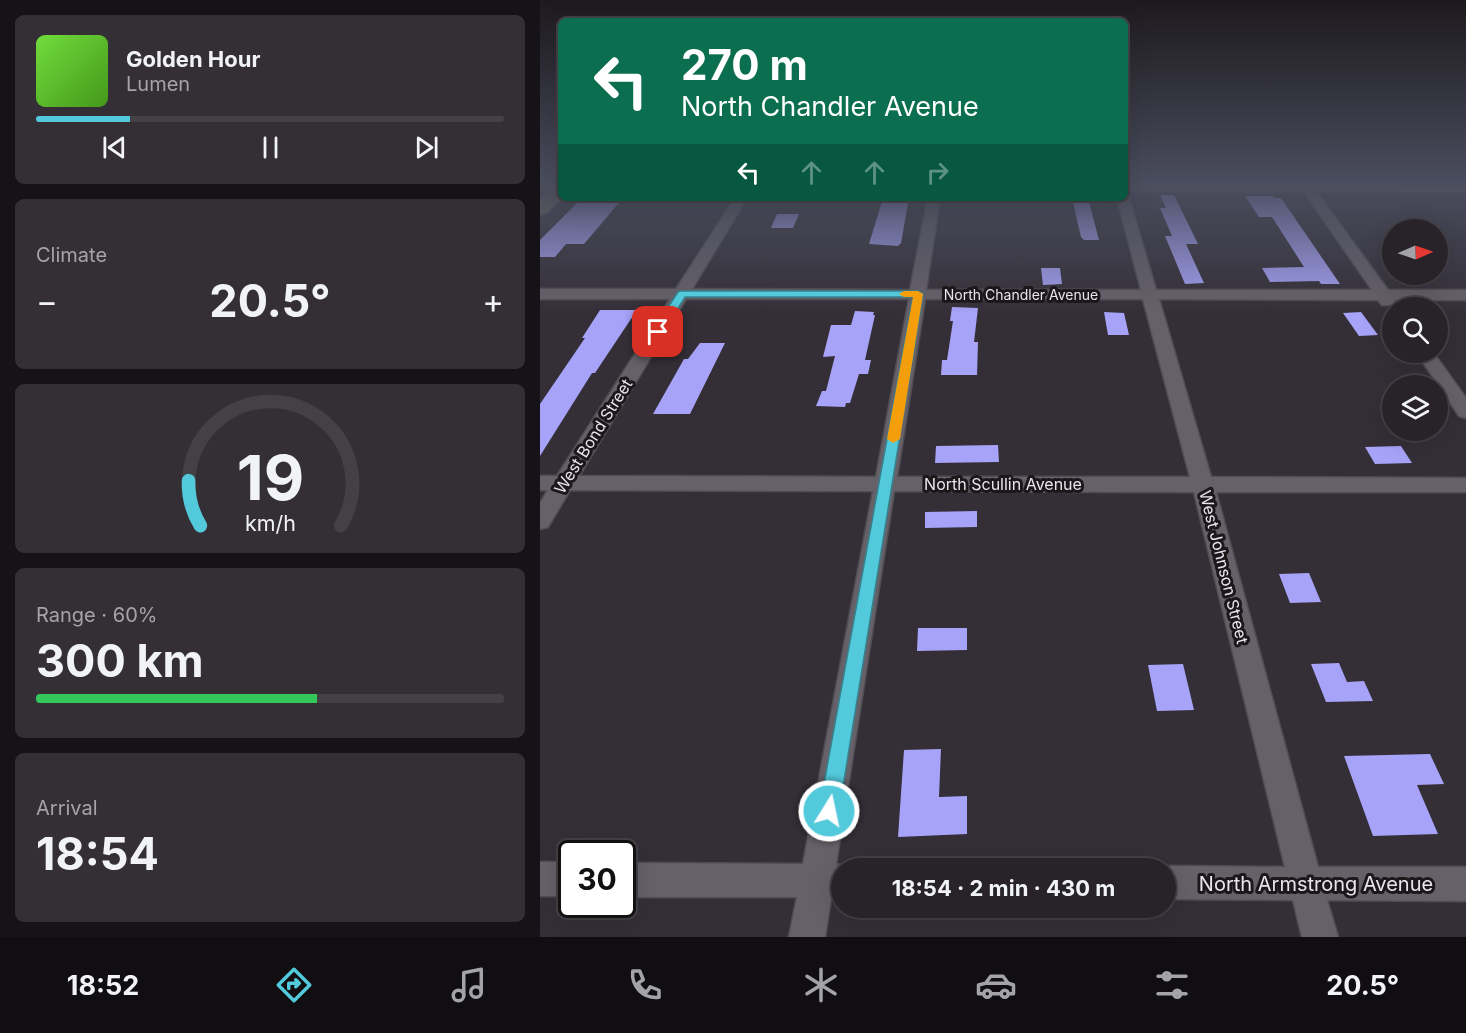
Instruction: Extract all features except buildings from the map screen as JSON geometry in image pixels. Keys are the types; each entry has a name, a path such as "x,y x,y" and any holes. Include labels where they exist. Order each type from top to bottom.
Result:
{"street":[{"name":"West Bond Street","path":"540,522 723,227"},
{"path":"807,937 829,881 886,484 929,227"},
{"name":"West Johnson Street","path":"1131,227 1203,484 1320,937"},
{"path":"1335,227 1385,297"},
{"name":"North Chandler Avenue","path":"540,294 1150,294 1382,301"},
{"name":"North Chandler Avenue","path":"1440,297 1466,295"},
{"path":"1432,363 1466,412"},
{"name":"North Scullin Avenue","path":"540,483 1466,485"},
{"path":"540,879 558,879"},
{"path":"636,880 829,881"},
{"name":"North Armstrong Avenue","path":"1176,883 1466,884"}],"slow traffic":[{"path":"893,439 918,294 904,294"}],"route":[{"path":"658,332 681,294 918,294 829,811"}]}
